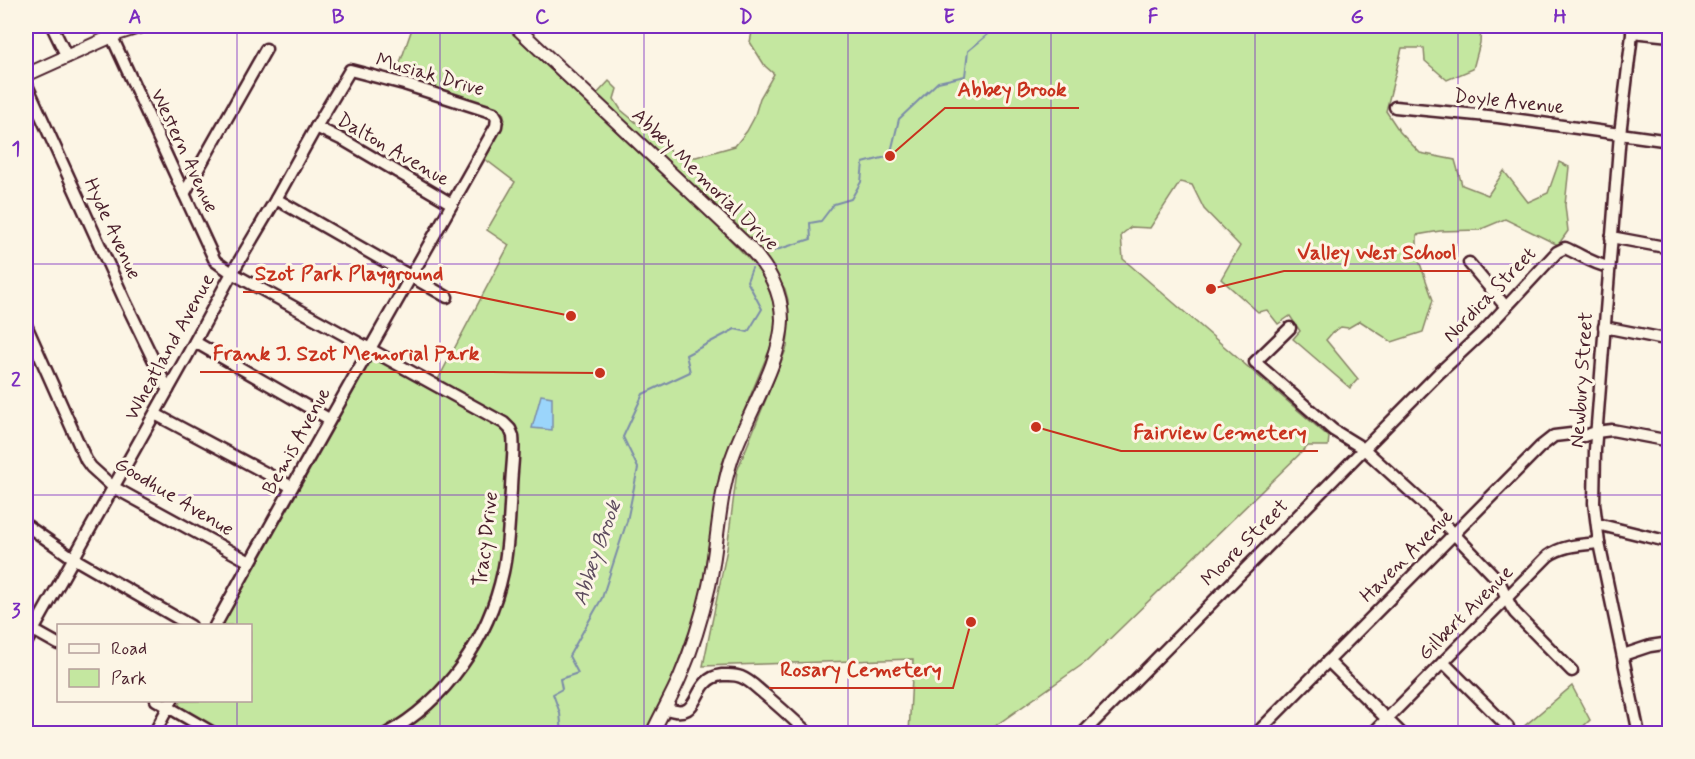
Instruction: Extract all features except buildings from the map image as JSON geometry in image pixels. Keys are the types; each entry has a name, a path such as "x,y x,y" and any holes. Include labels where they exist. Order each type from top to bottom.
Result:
{"main road":[{"path":"26,75 142,26"},
{"name":"Abbey Memorial Drive","path":"515,26 749,247 768,271 780,303 782,323 777,350 727,474 714,565 704,608 686,662 652,734"}],"street":[{"path":"52,26 67,57"},
{"path":"1633,28 1670,36"},
{"name":"Newbury Street","path":"1633,28 1620,134 1611,237 1596,432 1594,503 1599,543 1639,734"},
{"name":"Western Avenue","path":"112,37 214,261 436,385"},
{"path":"184,194 266,49"},
{"name":"Musiak Drive","path":"350,70 488,110 494,112 497,117"},
{"name":"Wheatland Avenue","path":"26,643 232,273 350,70"},
{"name":"Hyde Avenue","path":"26,83 168,390"},
{"name":"Doyle Avenue","path":"1395,107 1498,117 1670,141"},
{"name":"Bemis Avenue","path":"215,624 496,126 497,117"},
{"name":"Dalton Avenue","path":"316,127 345,141 452,204"},
{"path":"276,200 447,297"},
{"path":"1611,237 1670,248"},
{"name":"Nordica Street","path":"1434,378 1483,332 1557,252 1565,248 1590,262 1609,267"},
{"path":"1469,263 1506,307"},
{"name":"Goodhue Avenue","path":"26,325 91,467 113,487 250,562"},
{"path":"1604,327 1670,340"},
{"path":"1290,328 1255,362 1333,430 1364,449 1454,534 1498,580 1515,613 1572,671"},
{"path":"195,342 329,419"},
{"name":"Moore Street","path":"1082,734 1434,378"},
{"name":"Tracy Drive","path":"386,734 408,720 432,700 465,661 482,633 494,604 507,551 514,446 512,432 504,423 436,385"},
{"path":"155,414 292,487"},
{"name":"Haven Avenue","path":"1256,734 1540,447 1554,436 1571,434 1584,436 1612,430 1670,441"},
{"path":"1597,524 1670,542"},
{"path":"26,525 73,558 188,624"},
{"name":"Gilbert Avenue","path":"1372,734 1555,551 1599,543"},
{"path":"33,630 57,643"},
{"path":"1623,655 1650,646 1670,643"},
{"path":"1328,661 1402,734"},
{"path":"1443,662 1508,727"},
{"path":"665,708 678,712 687,710 693,704 702,686 709,680 717,676 734,675 750,682 809,734"},
{"path":"154,734 170,704 215,734"}],"green space":[{"path":"413,26 505,26 677,189 677,186 758,268 773,301 774,339 721,466 701,594 670,683 645,733 201,734 172,717 180,702 252,702 252,624 224,624 374,355 434,387 509,245 487,230 515,182 485,159 505,120 503,112 395,77"},
{"path":"752,26 1481,26 1480,43 1473,69 1447,80 1425,61 1424,48 1402,48 1386,111 1400,132 1420,153 1455,160 1462,185 1488,195 1504,171 1528,202 1548,193 1559,162 1569,167 1565,205 1568,231 1558,245 1505,219 1479,230 1440,231 1417,235 1417,255 1433,300 1423,332 1392,342 1360,321 1348,328 1341,327 1332,333 1326,340 1358,379 1350,388 1293,339 1300,331 1290,316 1278,324 1267,310 1258,312 1221,279 1240,246 1204,209 1192,185 1180,182 1150,228 1131,227 1121,235 1123,259 1329,437 1328,446 1308,446 1086,662 985,733 909,733 913,659 703,666 727,549 737,471 787,347 788,300 785,289 761,250 734,222 596,95 609,81 617,89 614,99 621,110 678,157 696,157 735,146 747,131 760,98 774,74 765,66 750,42"},
{"path":"1572,686 1590,720 1576,733 1516,733"}],"water":[{"path":"541,395 552,397 552,430 532,428"}],"waterway":[{"name":"Abbey Brook","path":"773,251 811,239 810,223 821,221 834,204 851,199 861,182 863,163 890,156 899,119 938,82 965,76 968,51 998,26"},
{"name":"Abbey Brook","path":"562,734 560,713 553,694 562,689 560,679 578,673 569,656 602,598 627,521 638,468 623,437 643,394 690,372 686,355 735,329 748,332 762,309 747,281 752,268"}],"place":[{"name":"Abbey Brook","path":"890,156"},
{"name":"Valley West School","path":"1211,289"},
{"name":"Szot Park Playground","path":"571,316"},
{"name":"Frank J. Szot Memorial Park","path":"600,373"},
{"name":"Fairview Cemetery","path":"1036,427"},
{"name":"Rosary Cemetery","path":"971,622"}]}
